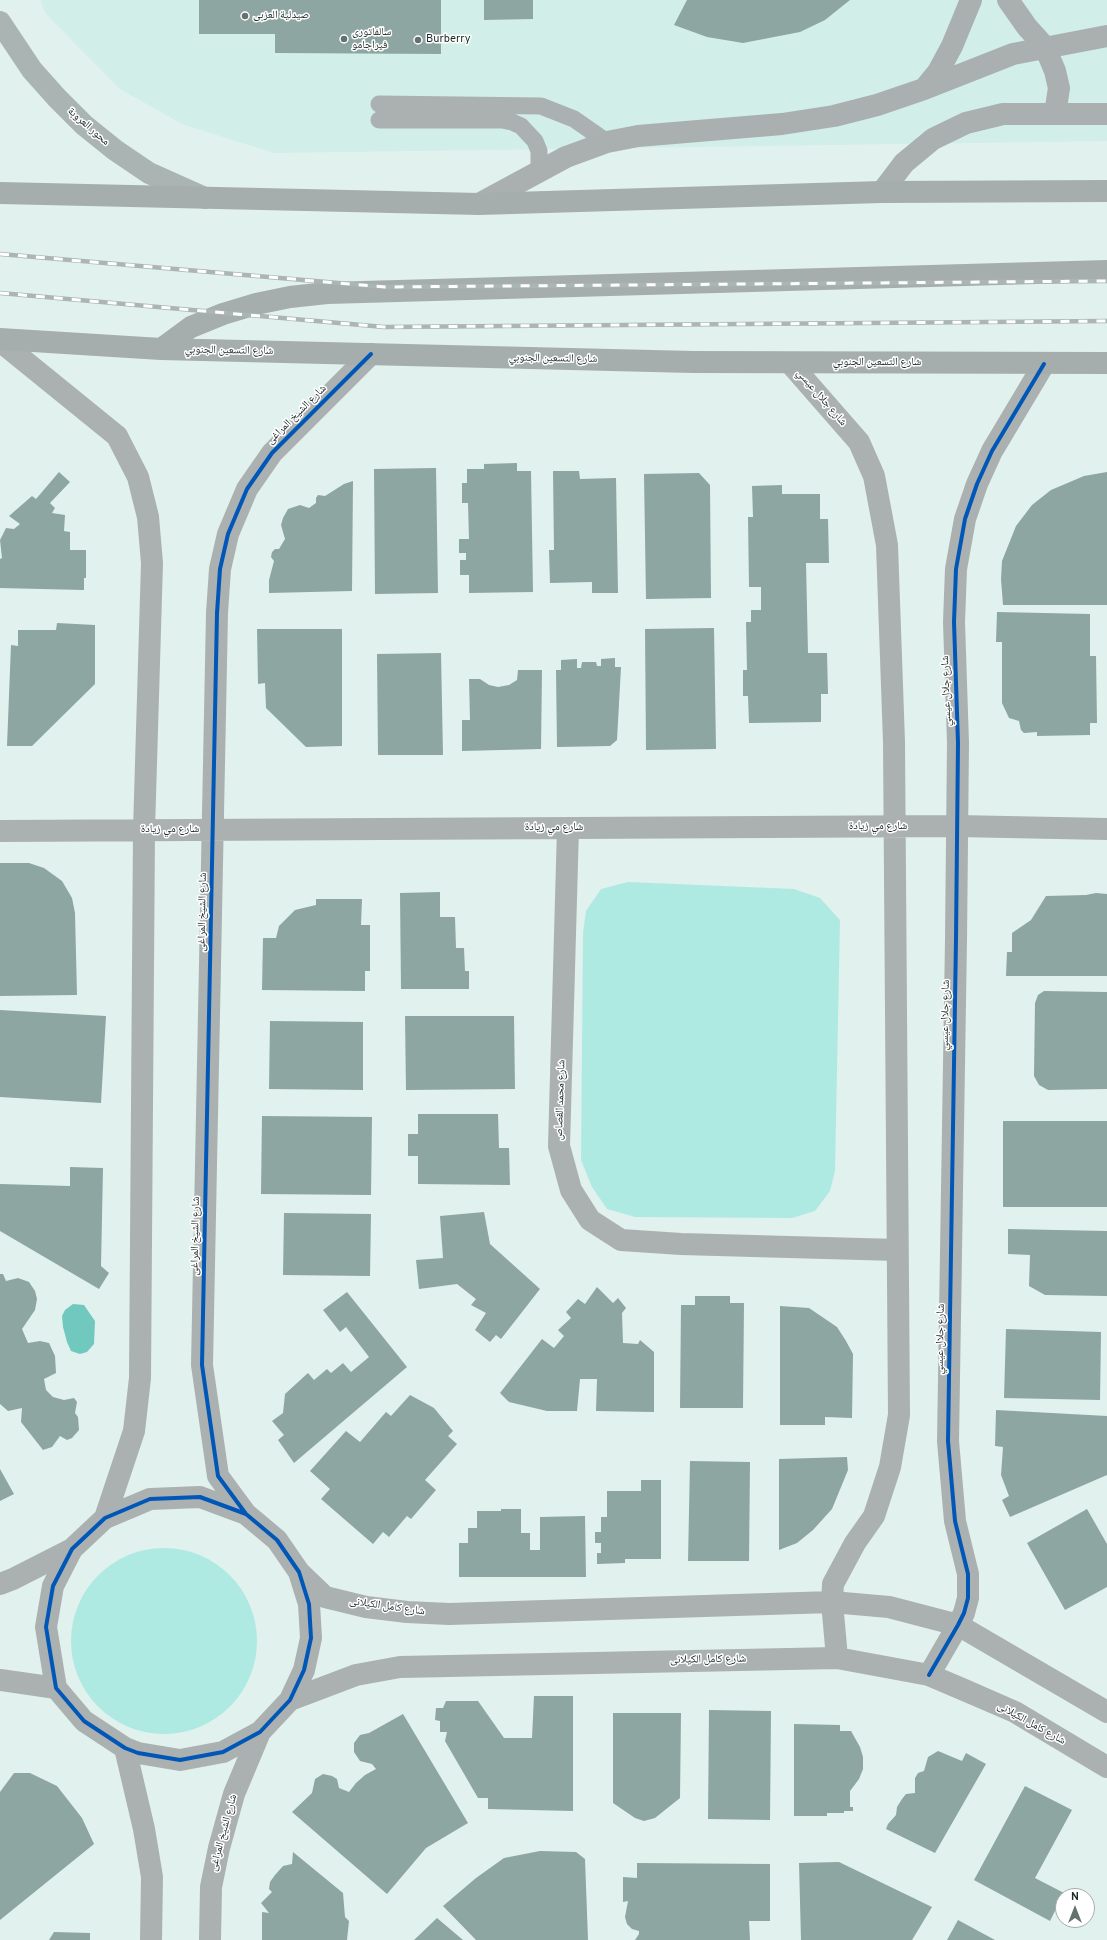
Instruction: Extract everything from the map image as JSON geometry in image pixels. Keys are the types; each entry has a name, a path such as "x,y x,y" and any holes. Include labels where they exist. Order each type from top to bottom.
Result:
{"highway":[{"path":"0,194 479,204 882,192 1107,192"},
{"path":"161,349 191,327 223,314 262,302 327,293 1107,271"},
{"name":"شارع التسعين الجنوبي","path":"0,340 161,349 693,362 1107,363"}],"main road":[{"name":"محور العروبة","path":"0,22 32,70 84,125 149,173 205,198"}],"street":[{"path":"924,89 938,72 952,46 971,0"},
{"path":"1008,0 1027,27 1045,47 1055,71 1059,88 1055,114"},
{"path":"479,204 566,157 607,142 638,136 782,124 834,116 877,105 924,89 1014,54 1107,36"},
{"path":"882,192 904,163 933,139 966,123 1003,114 1107,114"},
{"path":"0,340 117,436 138,477 148,517 152,563 144,830 140,1378 134,1431 105,1518"},
{"name":"شارع الشيخ المراغى","path":"246,1514 218,1476 202,1365 220,569 228,534 247,489 272,453 371,354"},
{"name":"شارع جلال عيسي","path":"790,363 859,442 874,476 887,545 894,742 899,1415 890,1467 874,1516 855,1543 833,1584 832,1602 837,1658"},
{"name":"شارع جلال عيسي","path":"929,1676 958,1626 964,1613 968,1598 968,1574 955,1521 948,1440 958,743 954,622 956,569 965,519 977,484 992,451 1044,364"},
{"name":"شارع مي زيادة","path":"0,831 957,826 1107,830"},
{"name":"شارع محمد القصاص","path":"568,828 559,1146 571,1190 590,1220 621,1240 681,1244 897,1250"},
{"path":"0,1584 13,1580 72,1549 105,1518 150,1499 200,1497 246,1514 277,1540 299,1572 309,1604 311,1638 304,1670 290,1700 260,1732 223,1752 180,1760 138,1753 125,1748 84,1721 56,1688 46,1627 53,1586 72,1549"},
{"name":"شارع كامل الكيلانى","path":"299,1572 325,1597 366,1607 407,1612 449,1614 832,1602 889,1607 958,1626 1107,1712"},
{"name":"شارع كامل الكيلانى","path":"290,1700 356,1676 400,1667 837,1658 929,1676 1015,1712 1107,1767"},
{"path":"0,1680 56,1688"},
{"name":"شارع الشيخ المراغى","path":"210,1940 211,1887 219,1848 234,1794 260,1732"},
{"path":"125,1748 144,1829 152,1877 151,1940"}],"lane":[{"path":"538,172 539,151 535,141 521,126 512,122 502,120 379,112 541,106 574,119 607,142"}],"shaded area":[{"path":"40,0 1107,0 1107,141 274,153 182,124 120,89 46,14"},
{"path":"628,882 794,889 820,898 840,920 835,1171 830,1191 815,1211 792,1218 635,1217 607,1209 592,1187 581,1160 583,933 586,911 601,889"},
{"path":"73,1304 84,1305 95,1321 94,1344 87,1352 80,1354 71,1351 63,1327 62,1316 65,1310"},
{"path":"173,1548 182,1549 200,1555 216,1563 230,1575 242,1589 250,1605 256,1623 256,1659 250,1677 242,1693 230,1707 216,1719 200,1727 182,1733 155,1734 146,1733 128,1727 112,1719 98,1707 86,1693 78,1677 72,1659 71,1632 72,1623 78,1605 86,1589 98,1575 112,1563 128,1555 146,1549"}],"building":[{"path":"199,0 441,0 441,54 275,53 275,34 199,34"},
{"path":"484,0 533,0 533,19 484,20"},
{"path":"687,0 850,0 825,20 800,32 743,43 707,37 674,25"},
{"path":"517,463 517,471 531,471 533,592 469,593 469,575 460,575 460,560 466,560 466,553 459,553 459,539 469,539 468,503 462,503 462,483 467,483 467,469 484,469 484,464"},
{"path":"436,468 438,593 375,594 374,469"},
{"path":"553,471 579,471 580,479 616,478 618,593 592,593 592,582 550,583 549,550 554,550"},
{"path":"59,472 70,482 50,503 55,508 52,513 65,515 64,531 70,532 70,550 86,550 86,578 84,578 84,590 0,588 0,559 2,558 0,540 6,528 14,529 20,524 9,516 32,496 36,499"},
{"path":"1107,472 1107,605 1003,605 1001,579 1002,561 1016,526 1032,505 1051,490 1084,476"},
{"path":"699,473 710,485 711,598 646,599 644,474"},
{"path":"353,481 352,591 269,593 269,580 274,561 271,557 272,552 275,549 279,549 285,539 281,525 288,509 300,505 309,508 316,503 316,498 318,495 325,496 344,484"},
{"path":"782,485 782,494 820,494 820,519 828,519 829,563 806,563 808,653 827,653 828,694 821,694 821,722 749,723 748,696 743,696 743,670 747,670 746,622 751,622 751,610 761,610 761,587 749,587 748,517 753,517 752,486"},
{"path":"997,612 1090,614 1090,656 1096,656 1097,723 1090,723 1090,735 1037,736 1037,732 1024,733 1021,730 1019,721 1009,718 1002,703 1002,642 996,642"},
{"path":"57,623 95,625 95,684 32,746 7,746 11,645 18,646 18,630 56,630"},
{"path":"714,628 716,749 646,750 645,629"},
{"path":"257,629 342,629 342,746 306,747 266,708 265,683 258,684"},
{"path":"441,653 443,755 378,755 377,654"},
{"path":"615,658 615,667 621,667 617,740 610,746 557,747 556,670 561,670 561,660 577,659 577,668 581,668 582,662 596,662 597,666 601,666 601,659"},
{"path":"518,670 542,670 541,749 462,751 462,720 470,720 469,679 480,679 489,685 498,687 509,685 517,680"},
{"path":"0,863 29,863 44,868 62,881 72,898 75,913 77,995 0,996"},
{"path":"440,892 440,917 455,917 456,948 464,948 465,971 469,971 469,989 401,989 400,893"},
{"path":"1096,893 1107,894 1107,976 1006,976 1007,952 1012,952 1012,933 1031,920 1046,896 1086,895"},
{"path":"316,899 362,899 361,925 370,925 370,971 365,971 365,991 262,990 263,938 276,938 279,926 295,910 316,905"},
{"path":"1044,991 1107,992 1107,1089 1048,1090 1039,1085 1034,1076 1035,1003 1038,995"},
{"path":"0,1010 106,1016 101,1103 0,1097"},
{"path":"405,1016 514,1016 515,1089 406,1090"},
{"path":"270,1021 363,1022 363,1090 269,1089"},
{"path":"418,1114 498,1114 499,1148 509,1148 510,1185 418,1184 418,1156 408,1156 408,1134 418,1134"},
{"path":"262,1116 372,1117 371,1195 261,1194"},
{"path":"1003,1121 1107,1121 1107,1207 1003,1207"},
{"path":"70,1167 103,1168 101,1266 109,1273 99,1289 0,1231 0,1184 70,1186"},
{"path":"484,1212 490,1244 540,1289 501,1339 496,1335 490,1342 475,1330 486,1313 471,1305 476,1299 457,1284 419,1289 416,1260 443,1258 440,1216"},
{"path":"284,1213 371,1214 370,1276 283,1275"},
{"path":"1008,1229 1107,1231 1107,1296 1045,1295 1029,1286 1030,1255 1008,1254"},
{"path":"0,1274 3,1274 6,1281 18,1278 29,1282 35,1291 37,1299 35,1310 22,1329 28,1343 40,1341 49,1343 55,1356 56,1373 44,1379 46,1390 53,1397 64,1400 74,1398 77,1402 75,1413 78,1417 79,1430 72,1438 67,1440 60,1436 52,1447 43,1450 21,1422 22,1408 8,1411 0,1404"},
{"path":"597,1287 613,1303 618,1298 626,1308 622,1313 623,1343 638,1344 640,1340 654,1352 654,1412 596,1411 597,1379 580,1379 577,1411 547,1411 509,1402 500,1393 542,1339 554,1348 564,1336 558,1330 571,1318 566,1312 578,1299 585,1304"},
{"path":"347,1292 407,1367 294,1463 278,1440 284,1435 272,1421 283,1413 285,1394 308,1373 314,1380 327,1369 331,1373 343,1363 351,1372 369,1357 346,1327 340,1332 323,1310"},
{"path":"695,1296 730,1296 730,1303 744,1303 743,1408 680,1408 681,1305 695,1305"},
{"path":"780,1306 809,1308 837,1327 846,1341 853,1354 852,1418 825,1417 825,1425 780,1425"},
{"path":"1006,1329 1101,1332 1100,1400 1004,1398"},
{"path":"410,1395 434,1408 453,1431 448,1436 457,1444 425,1480 436,1490 411,1519 407,1516 389,1537 383,1532 373,1544 321,1499 330,1489 310,1471 346,1431 360,1442 386,1412 391,1416"},
{"path":"996,1410 1107,1416 1107,1475 1010,1517 1002,1500 1009,1496 1001,1475 1003,1447 995,1446"},
{"path":"847,1457 848,1470 832,1509 813,1530 797,1543 779,1550 779,1459"},
{"path":"690,1461 750,1462 749,1561 688,1561"},
{"path":"0,1469 14,1494 0,1501"},
{"path":"641,1480 661,1480 661,1559 625,1559 625,1563 597,1564 597,1553 601,1553 601,1543 595,1543 595,1532 601,1532 601,1517 607,1517 607,1491 641,1491"},
{"path":"501,1509 521,1509 521,1533 530,1533 530,1550 540,1550 540,1517 585,1516 586,1577 459,1577 459,1543 468,1543 468,1528 477,1528 477,1511 501,1511"},
{"path":"1087,1509 1107,1544 1107,1587 1065,1610 1027,1543"},
{"path":"534,1696 573,1696 573,1811 488,1809 488,1798 478,1798 445,1741 447,1732 440,1732 440,1721 435,1720 436,1708 443,1708 446,1701 478,1701 504,1738 532,1738"},
{"path":"709,1710 771,1711 770,1820 708,1819"},
{"path":"613,1713 681,1713 680,1798 655,1818 644,1821 635,1818 613,1803"},
{"path":"403,1714 468,1823 426,1848 387,1894 292,1812 312,1793 315,1779 323,1774 337,1779 339,1788 349,1792 365,1775 376,1769 372,1764 360,1761 354,1752 354,1743 360,1735 369,1733"},
{"path":"794,1724 840,1725 840,1731 851,1731 860,1747 863,1757 863,1769 859,1779 850,1791 850,1807 853,1807 853,1811 844,1811 844,1813 827,1813 827,1816 794,1816"},
{"path":"938,1751 962,1761 966,1753 986,1764 935,1853 886,1829 888,1824 896,1815 897,1807 906,1794 915,1793 915,1778 918,1773 924,1771 928,1757"},
{"path":"14,1773 30,1773 57,1786 82,1818 94,1844 0,1920 0,1792"},
{"path":"1025,1786 1072,1810 1035,1878 1055,1888 1055,1911 1050,1921 974,1880"},
{"path":"540,1851 576,1852 585,1859 588,1940 476,1940 443,1906 476,1878 504,1858"},
{"path":"293,1852 343,1893 345,1917 349,1921 347,1940 262,1940 262,1912 269,1913 261,1903 272,1892 269,1889 270,1882 275,1875 283,1866 292,1864"},
{"path":"839,1862 932,1907 912,1940 801,1940 799,1863"},
{"path":"637,1863 770,1864 770,1921 749,1921 750,1940 635,1940 639,1934 639,1931 632,1929 627,1924 625,1917 628,1901 623,1902 623,1877 637,1878"},
{"path":"437,1918 463,1940 414,1940"},
{"path":"958,1920 995,1940 947,1940"},
{"path":"54,1932 90,1933 90,1940 49,1940"}],"railway":[{"path":"0,254 385,287 1107,281"},
{"path":"0,293 384,327 1107,321"}],"cycle path":[{"path":"246,1514 200,1497 150,1499 105,1518 72,1549 53,1586 46,1627 56,1688 84,1721 125,1748 138,1753 180,1760 223,1752 260,1732 290,1700 304,1670 311,1638 309,1604 299,1572 277,1540 246,1514 218,1476 202,1365 217,613 220,569 228,534 247,489 272,453 371,354"},
{"path":"929,1675 958,1625 964,1613 968,1598 968,1574 955,1521 948,1441 958,743 954,622 956,569 965,519 977,484 992,451 1044,364"}],"place":[{"name":"صيدلية العزبى","path":"245,16"},
{"name":"سالفاتورى فيراجامو","path":"344,39"},
{"name":"Burberry","path":"418,40"}]}
